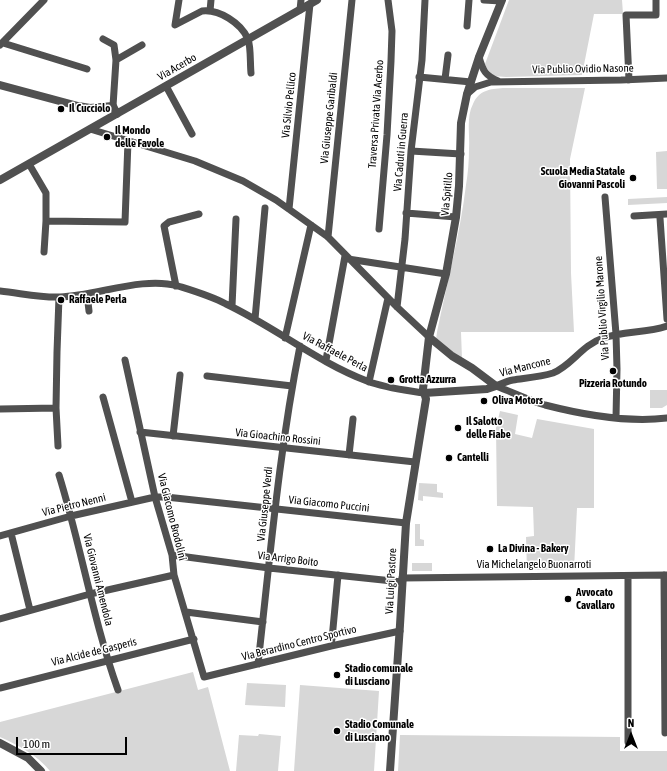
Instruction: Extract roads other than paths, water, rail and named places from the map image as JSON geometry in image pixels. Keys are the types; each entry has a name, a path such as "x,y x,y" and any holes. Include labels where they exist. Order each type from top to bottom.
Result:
{"street":[{"path":"44,0 1,44 87,69"},
{"path":"179,0 175,25 202,11 229,18 240,27 248,40 251,73"},
{"path":"210,12 211,0"},
{"path":"300,10 301,0"},
{"name":"Via Giuseppe Garibaldi","path":"328,237 352,0"},
{"name":"Traversa Privata Via Acerbo","path":"379,229 387,135 392,32 388,0"},
{"name":"Via Caduti in Guerra","path":"397,307 402,267 411,151 422,60 425,0"},
{"path":"467,26 469,0"},
{"path":"484,0 501,1"},
{"path":"629,80 626,15 656,15 656,0"},
{"name":"Via Spitillo","path":"424,393 423,385 429,337 446,274 456,217 460,186 461,123 467,94 479,57 501,1"},
{"name":"Via Acerbo","path":"0,180 314,2"},
{"name":"Via Silvio Pellico","path":"289,209 314,2"},
{"path":"103,38 114,46 116,60 113,106 117,114"},
{"path":"116,60 142,45"},
{"path":"445,79 448,55"},
{"path":"479,57 484,71 488,76 500,82"},
{"path":"419,77 471,82"},
{"name":"Via Publio Ovidio Nasone","path":"467,94 475,87 482,84 500,82 667,78"},
{"path":"0,85 78,106 90,108 113,106"},
{"path":"166,86 192,134"},
{"path":"90,129 195,161 243,180 276,200 328,237 429,337 452,356 472,368 496,386 544,404 590,415 655,420 667,418"},
{"path":"46,221 125,222 128,141"},
{"path":"411,151 460,154"},
{"path":"29,164 46,193 44,252"},
{"name":"Via Publio Virgilio Marone","path":"605,197 618,369 616,418"},
{"path":"255,319 265,208"},
{"path":"406,213 456,217"},
{"path":"176,286 164,226 169,222 199,214"},
{"path":"634,216 667,214"},
{"path":"660,218 664,238 667,319"},
{"path":"232,306 236,219"},
{"path":"285,338 311,225"},
{"path":"347,257 446,274"},
{"path":"326,360 347,257"},
{"name":"Via Raffaele Perla","path":"0,291 59,297 133,286 161,284 176,286 205,294 232,306 285,338 369,382 424,393 487,389 496,386"},
{"path":"87,294 89,311"},
{"path":"58,446 56,408 59,297"},
{"path":"369,382 388,298"},
{"name":"Via Mancone","path":"496,386 511,380 553,373 563,368 588,346 601,339 616,334 655,330 667,326"},
{"name":"Via Giuseppe Verdi","path":"258,664 282,448 300,346"},
{"name":"Via Giacomo Brodolini","path":"125,360 155,497 172,554 174,575 204,677"},
{"path":"174,436 180,375"},
{"path":"207,376 292,386"},
{"name":"Via Luigi Pastore","path":"390,771 406,523 426,399 424,393"},
{"path":"103,397 132,502"},
{"path":"0,409 56,408"},
{"path":"349,455 353,419"},
{"name":"Via Gioachino Rossini","path":"140,432 415,462"},
{"name":"Via Giovanni Amendola","path":"58,475 72,516 107,660 118,690"},
{"name":"Via Pietro Nenni","path":"0,536 72,516 155,497"},
{"name":"Via Giacomo Puccini","path":"155,497 275,508 406,523"},
{"path":"11,533 30,610"},
{"name":"Via Arrigo Boito","path":"172,554 269,568 402,580"},
{"path":"0,618 90,594 174,575"},
{"path":"332,638 338,575"},
{"path":"665,575 665,733"},
{"name":"Via Michelangelo Buonarroti","path":"402,580 665,575"},
{"path":"628,576 628,742"},
{"path":"186,612 263,622"},
{"name":"Via Berardino Centro Sportivo","path":"204,677 400,631"},
{"name":"Via Alcide de Gasperis","path":"0,688 194,639"},
{"path":"0,743 28,758 41,771"}],"place":[{"name":"Il Cucciolo","path":"61,109"},
{"name":"Il Mondo delle Favole","path":"107,137"},
{"name":"Scuola Media Statale Giovanni Pascoli","path":"633,178"},
{"name":"Raffaele Perla","path":"61,300"},
{"name":"Pizzeria Rotundo","path":"613,371"},
{"name":"Grotta Azzurra","path":"391,380"},
{"name":"Oliva Motors","path":"484,401"},
{"name":"Il Salotto delle Fiabe","path":"458,428"},
{"name":"Cantelli","path":"449,458"},
{"name":"La Divina - Bakery","path":"490,549"},
{"name":"Avvocato Cavallaro","path":"568,599"},
{"name":"Stadio comunale di Lusciano","path":"337,675"},
{"name":"Stadio Comunale di Lusciano","path":"337,731"}]}
